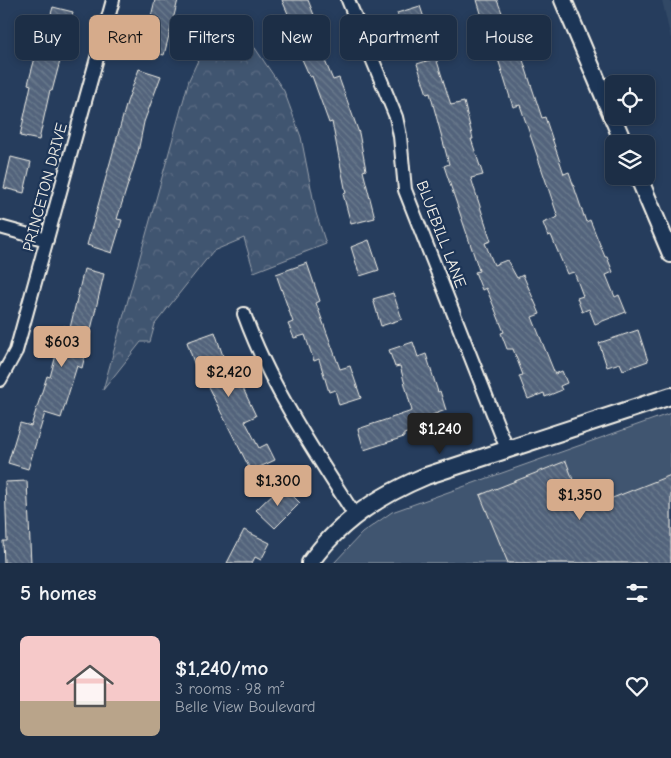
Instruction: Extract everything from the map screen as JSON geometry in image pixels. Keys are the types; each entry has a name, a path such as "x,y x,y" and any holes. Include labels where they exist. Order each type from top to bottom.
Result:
{"main road":[{"path":"563,0 620,135"},
{"path":"642,185 671,254"},
{"path":"310,563 325,543 354,514 394,489 426,476 671,396"}],"street":[{"name":"PRINCETON DRIVE","path":"0,380 16,351 113,0"},
{"name":"BLUEBILL LANE","path":"348,0 396,117 400,136 405,190 507,449"},
{"path":"0,228 47,240"},
{"path":"244,314 268,368 302,433 354,514"}],"shaded area":[{"path":"662,0 671,0 671,39"}],"green space":[{"path":"253,47 255,48 284,91 301,137 316,213 326,244 254,272 244,238 213,251 155,324 150,342 141,342 103,390 189,80 198,60 253,60"},
{"path":"671,413 671,563 334,563 362,533 392,512"}],"building":[{"path":"155,0 178,0 174,15 170,15 170,31 164,55 160,54 160,15 151,15"},
{"path":"282,0 308,0 314,15 289,15"},
{"path":"477,0 497,0 503,15 482,15"},
{"path":"420,6 423,15 398,15 397,13"},
{"path":"53,7 73,12 72,15 51,15"},
{"path":"34,60 60,60 52,91 50,90 39,140 20,136 31,85 28,84"},
{"path":"302,60 325,60 333,80 339,78 359,133 366,170 363,171 375,218 351,224 343,194 346,193 332,122 329,123 312,76 310,77"},
{"path":"437,60 451,105 464,102 473,139 471,139 483,175 471,178 491,241 485,243 494,265 507,260 517,278 523,275 540,314 532,317 555,374 562,371 567,383 560,386 562,390 545,397 544,393 528,399 519,376 523,375 513,349 507,349 501,333 504,332 492,302 486,288 482,290 475,272 479,271 478,267 444,166 449,164 430,93 427,94 417,64"},
{"path":"498,60 523,60 542,118 545,117 564,174 569,172 586,222 590,220 613,272 606,275 615,297 619,295 626,312 595,324 589,309 582,312 577,298 583,296 574,272 567,274 551,235 548,236 543,223 558,217 520,105 513,107"},
{"path":"139,69 161,76 144,122 138,152 117,219 122,220 112,253 87,245 127,102"},
{"path":"11,157 31,162 24,193 4,188"},
{"path":"369,240 379,270 360,276 351,247"},
{"path":"307,263 320,301 316,303 340,369 350,366 361,398 339,405 335,390 329,392 319,359 314,361 305,335 294,338 288,324 293,322 276,274"},
{"path":"84,269 104,274 82,368 77,366 61,418 45,413 28,469 8,463 20,423 31,426 47,376 50,377 64,326 70,328"},
{"path":"393,293 402,319 381,326 373,299"},
{"path":"638,330 648,361 623,370 620,363 607,367 599,343"},
{"path":"215,332 232,383 239,380 256,416 245,421 259,448 267,444 275,460 251,471 203,377 199,378 187,342"},
{"path":"413,342 418,357 426,354 446,410 432,415 435,423 404,434 404,437 364,450 358,429 412,411 400,366 395,367 389,350"},
{"path":"566,461 579,496 605,485 610,499 671,475 671,563 508,563 480,495"},
{"path":"27,481 31,563 4,563 3,541 7,541 5,482"},
{"path":"282,485 300,503 275,528 256,510"},
{"path":"244,530 270,543 261,560 255,557 252,563 227,563"}]}
